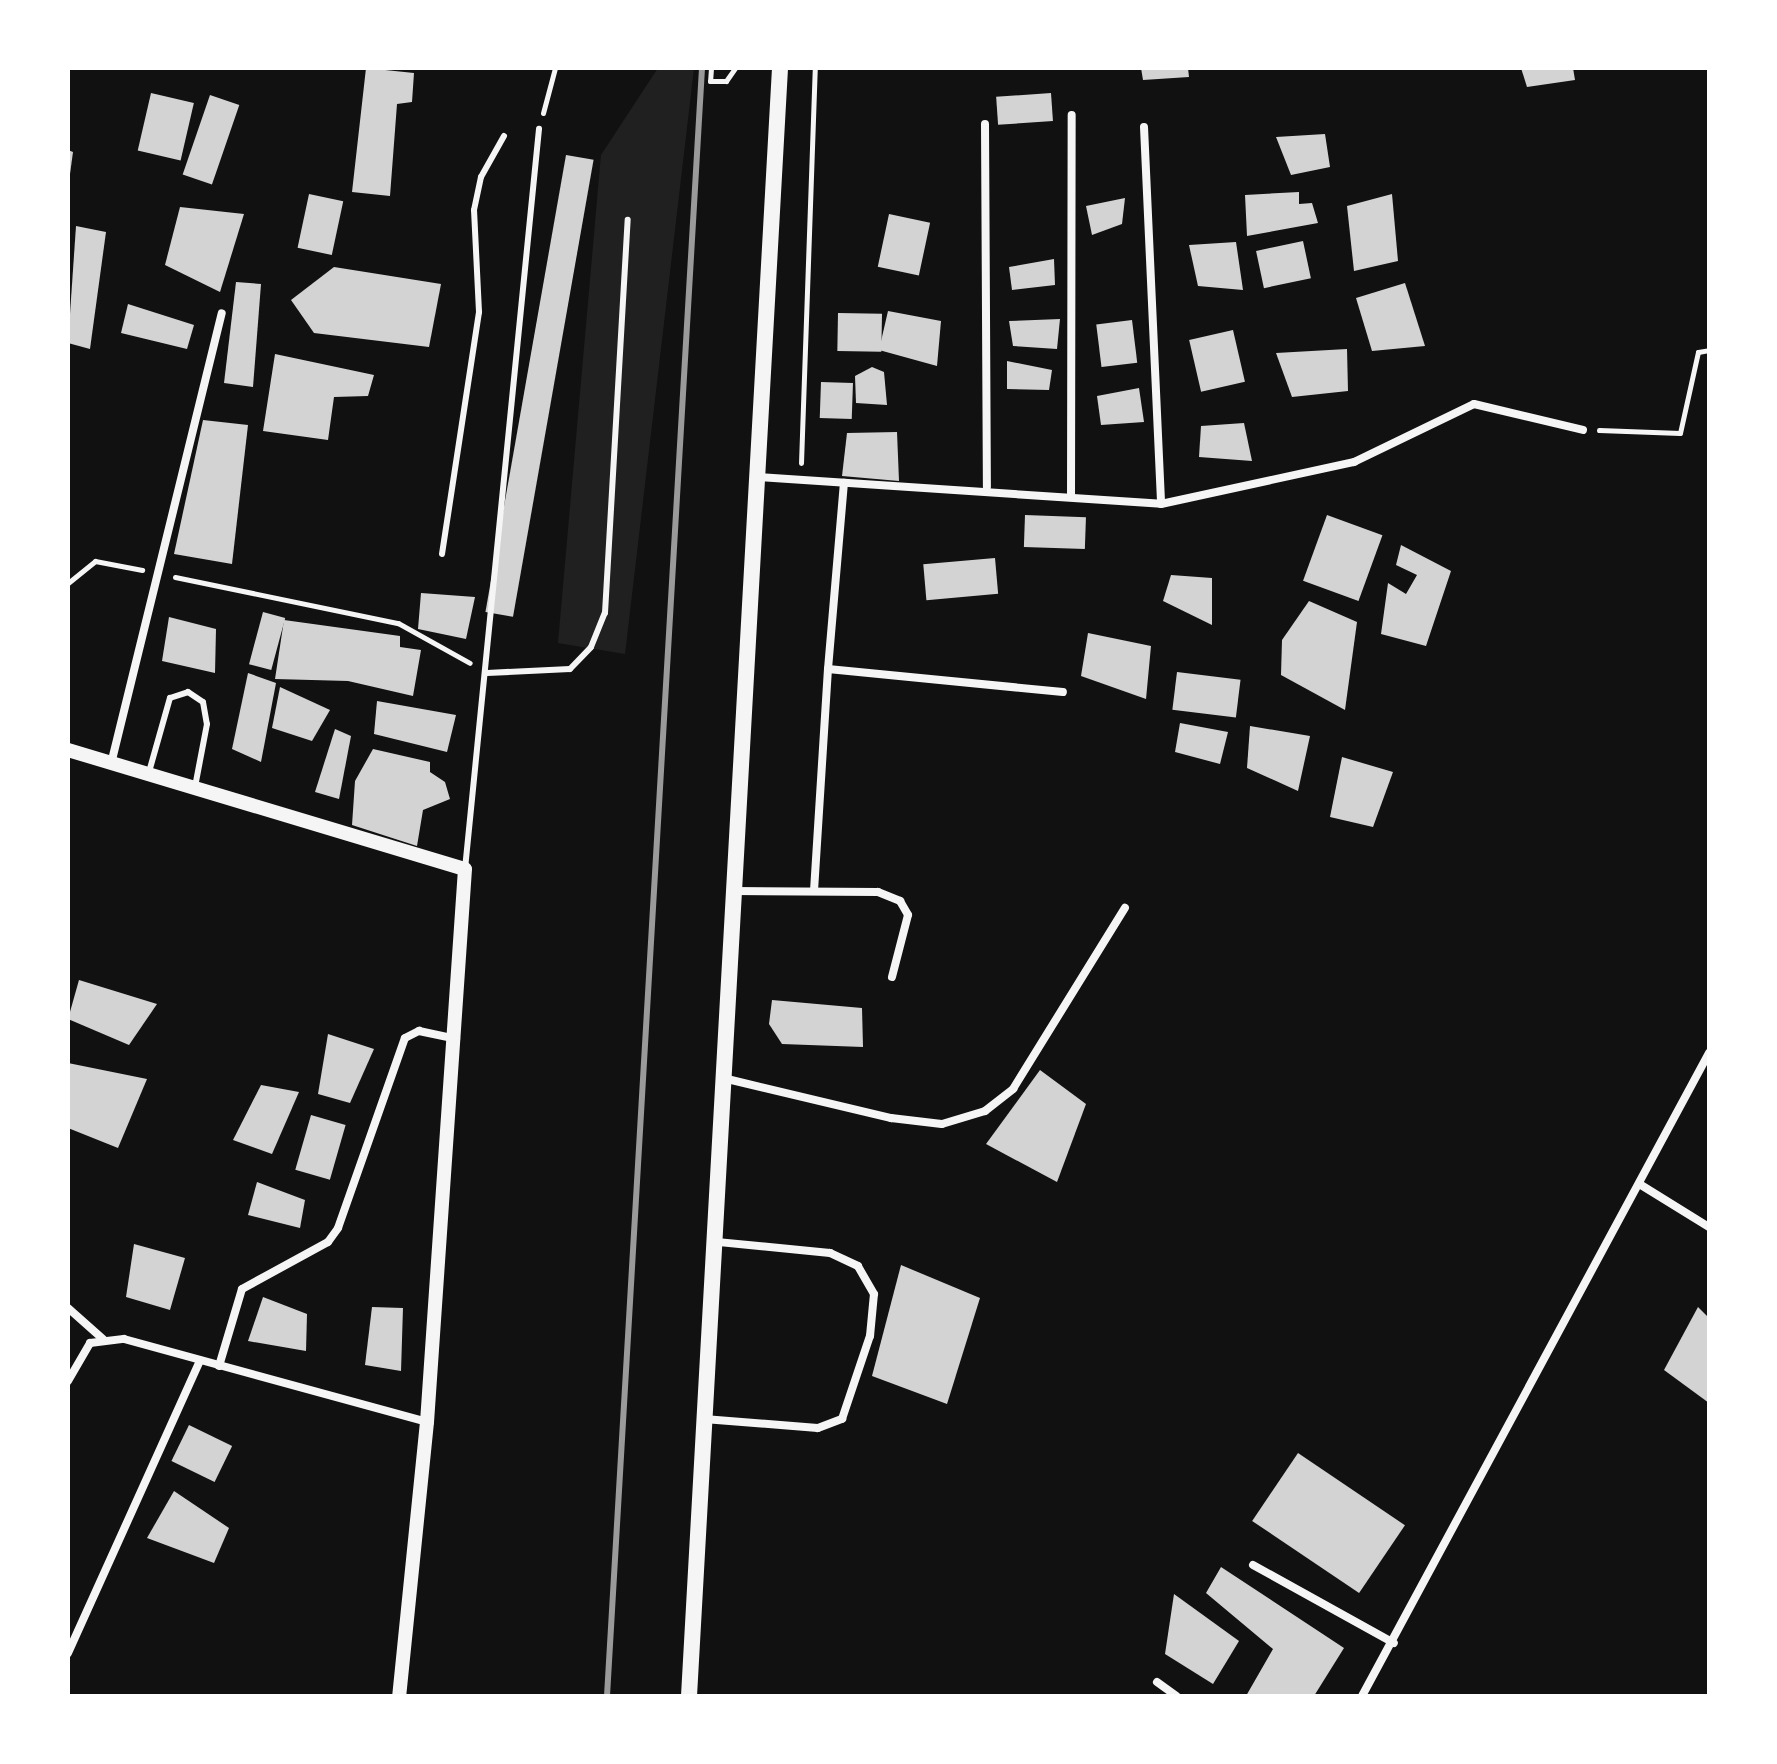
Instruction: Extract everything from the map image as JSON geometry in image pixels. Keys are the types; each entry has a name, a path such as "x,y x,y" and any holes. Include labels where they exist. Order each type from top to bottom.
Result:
{"main road":[{"path":"689,1696 717,1242 729,891 780,68"}],"street":[{"path":"1071,497 1072,115"},
{"path":"985,124 987,487"},
{"path":"1144,127 1161,504"},
{"path":"111,765 222,313"},
{"path":"756,471 801,480 987,487 1161,504 1354,462 1474,404 1583,430"},
{"path":"814,891 844,483"},
{"path":"828,669 1063,692"},
{"path":"68,750 465,869 456,1039 427,1422 399,1696"},
{"path":"729,891 878,892 900,901 908,915 892,977"},
{"path":"722,1078 891,1118 942,1124 985,1111 1013,1089 1125,908"},
{"path":"219,1366 242,1289 328,1242 338,1228 405,1038 419,1031 456,1039"},
{"path":"1362,1696 1394,1643 1709,1053"},
{"path":"1641,1185 1709,1227"},
{"path":"704,1419 818,1428 842,1419 870,1336 874,1294 858,1266 830,1253 717,1242"},
{"path":"68,1308 103,1339"},
{"path":"68,1381 90,1343 103,1339 124,1339 427,1422"},
{"path":"68,1653 200,1360"},
{"path":"1253,1565 1394,1643"},
{"path":"1157,1682 1176,1696"}],"lane":[{"path":"465,869 539,129"},
{"path":"442,554 479,312 474,210 481,177 504,136"},
{"path":"487,673 570,669 591,647 605,613 628,220"},
{"path":"148,775 170,698 188,692 203,702 207,724 194,789"}],"path":[{"path":"539,129 555,68"},
{"path":"711,68 710,81 726,81 735,68"},
{"path":"801,480 815,68"},
{"path":"1583,430 1680,433 1698,352 1709,350"},
{"path":"68,583 95,561 398,623 487,673"}],"shaded area":[{"path":"658,68 694,68 625,654 558,643 601,155"}],"building":[{"path":"366,68 414,73 412,102 397,104 390,196 352,192"},
{"path":"1141,68 1188,68 1189,77 1143,80"},
{"path":"1521,68 1573,68 1575,80 1527,87"},
{"path":"151,93 194,103 181,160 138,150"},
{"path":"1051,93 1053,121 998,125 996,97"},
{"path":"210,95 239,105 212,185 183,174"},
{"path":"1325,134 1330,167 1291,175 1276,137"},
{"path":"68,150 73,152 70,174 68,174"},
{"path":"566,155 594,160 513,617 485,612"},
{"path":"1299,192 1299,204 1312,203 1318,223 1247,236 1245,195"},
{"path":"309,194 343,201 332,255 298,248"},
{"path":"1392,194 1398,261 1354,271 1347,206"},
{"path":"1125,198 1122,224 1092,235 1086,206"},
{"path":"180,207 244,214 220,292 165,265"},
{"path":"889,214 930,223 919,276 878,267"},
{"path":"76,226 106,232 90,349 68,343"},
{"path":"1303,241 1311,278 1264,288 1256,251"},
{"path":"1236,242 1243,290 1198,286 1189,245"},
{"path":"1054,259 1055,285 1012,290 1009,267"},
{"path":"334,267 441,284 429,347 314,333 291,300"},
{"path":"236,282 261,284 253,387 224,383"},
{"path":"1405,283 1425,346 1372,351 1356,298"},
{"path":"128,304 194,325 187,349 121,333"},
{"path":"888,311 941,321 937,366 879,350"},
{"path":"838,313 882,314 881,352 837,351"},
{"path":"1060,319 1057,349 1013,346 1009,321"},
{"path":"1132,320 1137,363 1102,367 1096,324"},
{"path":"1233,330 1245,382 1201,392 1189,340"},
{"path":"1347,349 1348,391 1292,397 1276,353"},
{"path":"275,354 374,375 368,396 334,397 328,440 263,431"},
{"path":"1007,361 1052,370 1049,390 1007,389"},
{"path":"872,367 884,372 887,405 856,403 855,376"},
{"path":"821,382 853,383 852,419 820,418"},
{"path":"1139,388 1144,422 1101,425 1097,396"},
{"path":"203,420 248,425 232,564 174,554"},
{"path":"1244,423 1252,461 1199,457 1201,426"},
{"path":"897,432 899,481 842,476 847,433"},
{"path":"1025,515 1086,517 1085,549 1024,547"},
{"path":"1327,515 1382,535 1359,601 1303,581"},
{"path":"1401,545 1451,571 1426,646 1381,634 1388,583 1406,594 1417,575 1396,565"},
{"path":"995,558 998,594 926,600 923,564"},
{"path":"1171,575 1212,578 1212,625 1163,601"},
{"path":"421,593 475,597 466,639 418,629"},
{"path":"1309,601 1357,622 1345,710 1281,675 1282,640"},
{"path":"263,612 285,618 271,670 249,664"},
{"path":"169,617 216,629 215,673 162,661"},
{"path":"284,620 400,636 400,647 421,650 413,696 348,681 275,679"},
{"path":"1088,633 1151,646 1146,699 1081,676"},
{"path":"1177,672 1241,680 1236,718 1172,710"},
{"path":"248,673 276,683 261,762 232,749"},
{"path":"280,687 330,710 312,741 272,728"},
{"path":"377,701 456,715 447,752 374,734"},
{"path":"1180,723 1228,732 1220,764 1175,752"},
{"path":"1250,726 1310,736 1298,791 1247,768"},
{"path":"335,729 351,736 339,799 315,792"},
{"path":"373,749 430,762 430,772 445,782 450,799 423,810 417,846 352,825 355,781"},
{"path":"1342,757 1393,772 1373,827 1330,817"},
{"path":"79,980 157,1004 129,1045 68,1019"},
{"path":"772,1000 862,1008 863,1047 782,1044 769,1024"},
{"path":"328,1034 374,1049 350,1103 318,1094"},
{"path":"68,1063 147,1079 118,1148 68,1128"},
{"path":"1040,1070 1086,1104 1057,1182 986,1144"},
{"path":"261,1085 299,1092 272,1154 233,1140"},
{"path":"311,1115 346,1125 330,1180 295,1170"},
{"path":"257,1182 305,1200 300,1228 248,1215"},
{"path":"134,1244 185,1258 170,1310 126,1297"},
{"path":"901,1265 980,1298 947,1404 872,1376"},
{"path":"263,1297 307,1314 306,1351 248,1341"},
{"path":"372,1307 403,1308 401,1371 365,1365"},
{"path":"1698,1307 1709,1318 1709,1403 1664,1370"},
{"path":"189,1425 232,1446 215,1482 171,1461"},
{"path":"1298,1453 1405,1525 1359,1593 1252,1521"},
{"path":"174,1491 229,1528 214,1563 147,1538"},
{"path":"1221,1567 1344,1648 1314,1696 1246,1696 1273,1649 1206,1593"},
{"path":"1174,1594 1239,1641 1213,1684 1165,1654"}],"railway":[{"path":"607,1696 702,68"}]}
